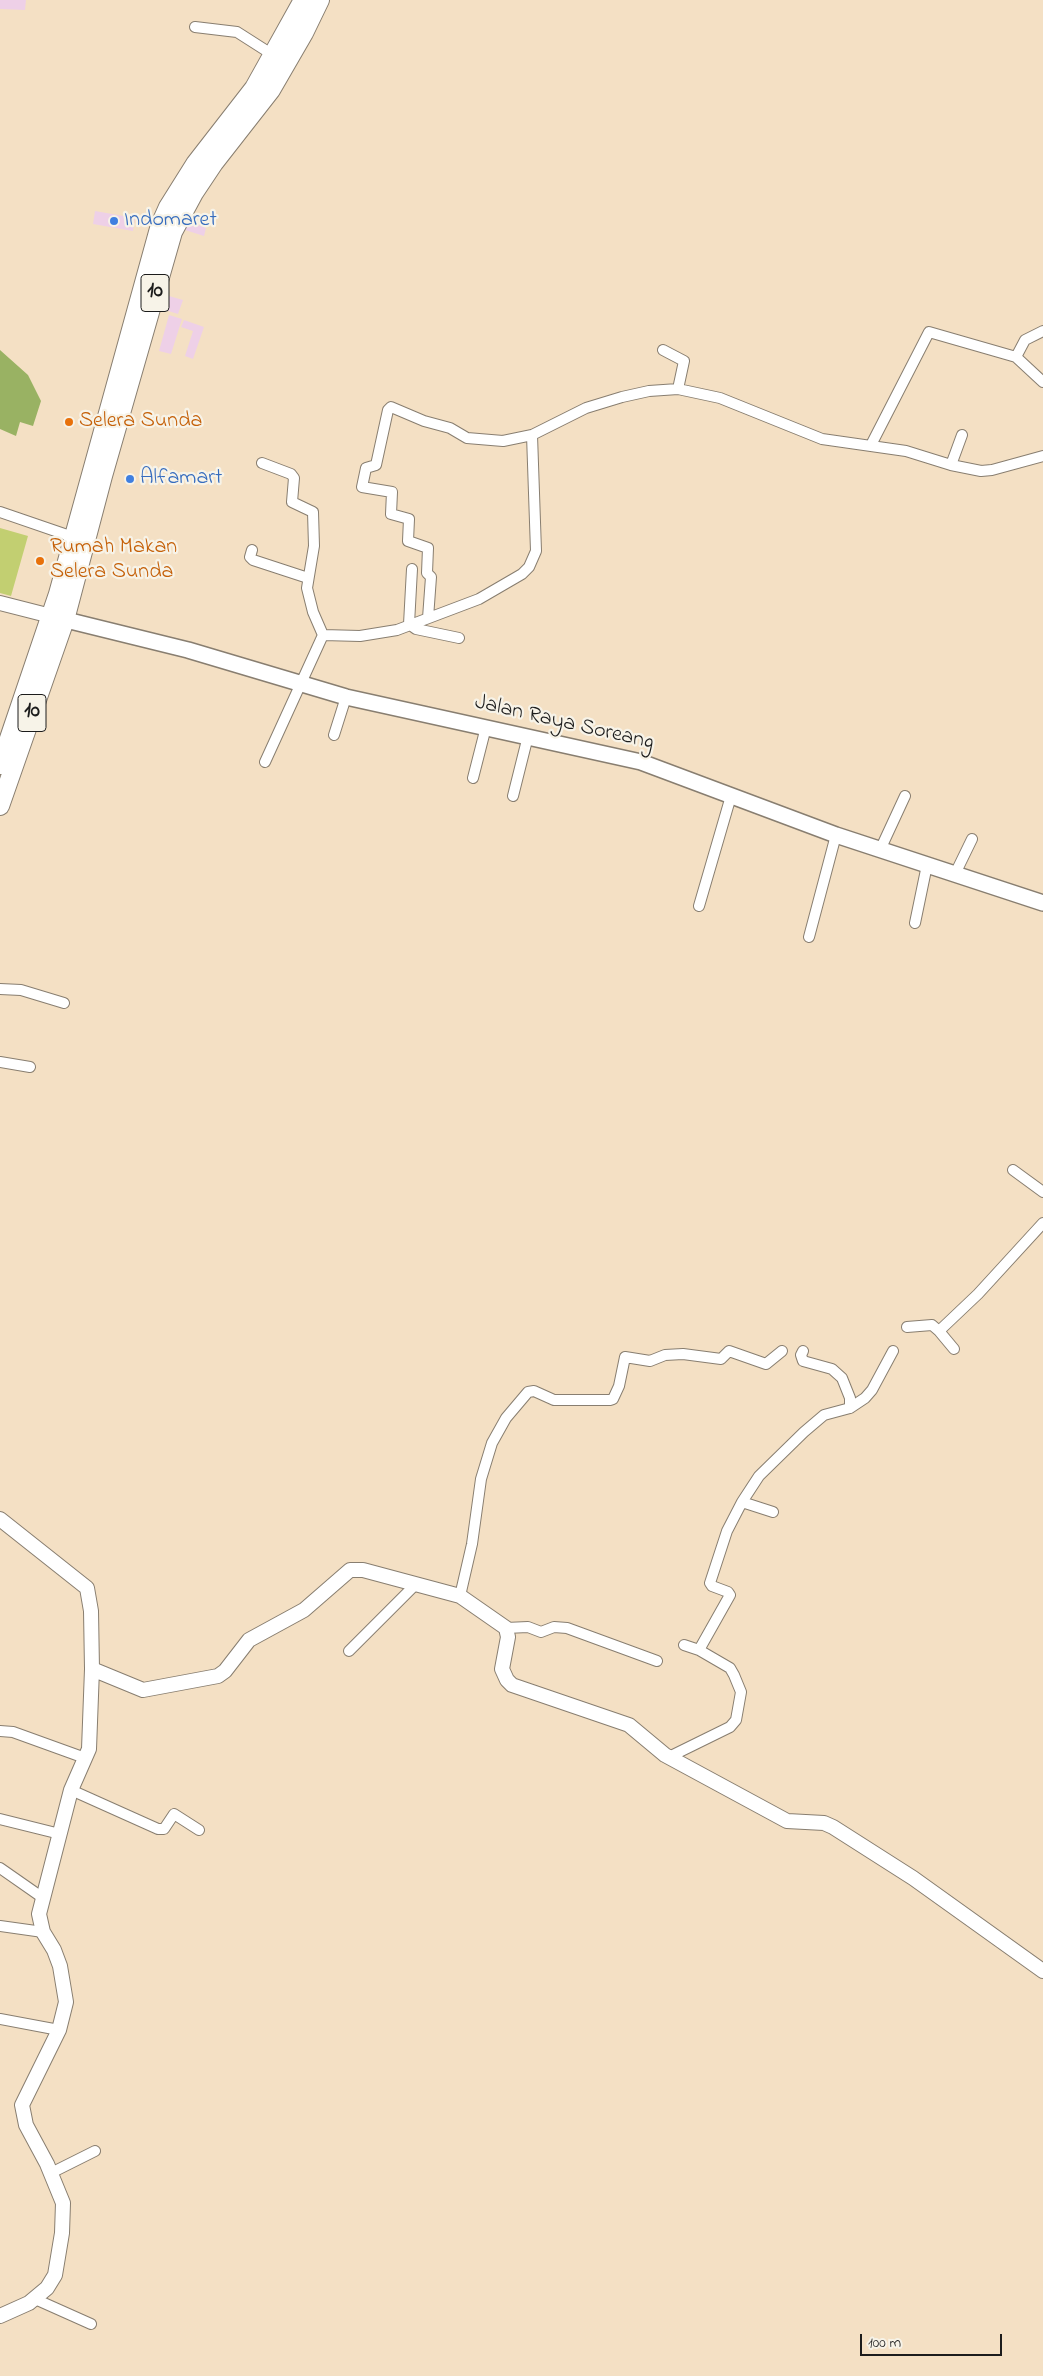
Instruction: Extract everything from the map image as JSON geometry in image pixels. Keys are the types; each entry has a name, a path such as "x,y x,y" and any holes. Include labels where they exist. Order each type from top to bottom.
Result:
{"highway":[{"name":"10","path":"0,765 58,618 73,536 160,225 182,183 254,88 303,0"},
{"name":"10","path":"0,806 173,232 199,186 271,90 304,33 320,0"}],"main road":[{"name":"Jalan Raya Soreang","path":"58,618 188,650 346,698 641,762 836,835 1043,903"}],"street":[{"path":"194,27 237,32 274,55"},
{"path":"1016,357 1025,340 1043,331"},
{"path":"871,445 929,332 1016,357 1043,382"},
{"path":"663,350 684,361 678,389"},
{"path":"428,618 431,577 427,573 428,548 408,541 409,520 391,514 392,492 362,487 366,468 376,465 388,410 393,407 424,422 450,428 467,438 503,441 532,435 586,408 632,394 678,389 720,398 822,439 906,451 951,465 992,470 1043,456"},
{"path":"323,635 385,634 479,599 522,574 532,562 536,551 532,435"},
{"path":"951,465 962,435"},
{"path":"262,463 292,474 294,478 292,502 313,512 314,546 307,588 312,608 323,635 265,762"},
{"path":"0,512 73,536"},
{"path":"252,550 250,557 253,560 308,578"},
{"path":"410,624 412,569"},
{"path":"0,603 58,618"},
{"path":"410,624 416,629 459,638"},
{"path":"334,735 346,698"},
{"path":"473,778 486,727"},
{"path":"513,796 528,736"},
{"path":"699,906 731,796"},
{"path":"880,850 906,796"},
{"path":"810,937 836,835"},
{"path":"955,874 972,839"},
{"path":"915,923 927,865"},
{"path":"0,989 21,990 64,1002"},
{"path":"0,1062 30,1067"},
{"path":"1013,1170 1043,1192"},
{"path":"939,1330 978,1294 1043,1223"},
{"path":"907,1327 932,1325 939,1330 954,1349"},
{"path":"460,1596 472,1544 481,1479 492,1443 506,1418 528,1392 534,1391 554,1400 610,1400 614,1399 619,1386 625,1357 650,1361 666,1355 682,1354 721,1358 729,1351 766,1364 782,1351"},
{"path":"803,1351 801,1355 803,1361 832,1369 842,1378 850,1398 850,1408"},
{"path":"699,1650 730,1596 728,1592 710,1584 727,1531 742,1502 759,1476 824,1415 850,1408 865,1398 872,1390 893,1351"},
{"path":"742,1502 773,1512"},
{"path":"0,1519 88,1588 91,1611 92,1669 89,1749 71,1790 39,1917 43,1932 54,1950 65,1988 66,2002 59,2030 22,2105 26,2124 51,2172 63,2203 62,2233 53,2278 47,2288 35,2299 0,2316"},
{"path":"92,1669 143,1690 194,1682 222,1674 249,1640 304,1610 350,1570 363,1570 460,1596 506,1628 528,1627 541,1632 554,1627 567,1628 657,1661"},
{"path":"350,1651 417,1583"},
{"path":"506,1628 508,1637 502,1669 507,1680 512,1685 629,1725 669,1757 787,1822 824,1823 833,1827 913,1878 1043,1971"},
{"path":"669,1757 730,1727 738,1714 741,1692 730,1668 699,1650 684,1645"},
{"path":"0,1731 13,1732 85,1758"},
{"path":"71,1790 158,1829 164,1829 174,1814 199,1830"},
{"path":"0,1818 60,1834"},
{"path":"0,1868 43,1898"},
{"path":"0,1926 43,1932"},
{"path":"0,2019 59,2030"},
{"path":"51,2172 95,2151"},
{"path":"35,2299 91,2324"}],"shaded area":[{"path":"0,0 26,0 25,10 0,9"},
{"name":"Indomaret","path":"95,211 135,218 133,231 93,224"},
{"path":"188,221 206,228 204,236 185,230"},
{"path":"169,296 183,300 178,314 165,310"},
{"path":"169,315 182,319 171,354 159,351"},
{"path":"184,320 204,327 193,359 185,356 193,331 181,327"}],"green space":[{"path":"0,350 28,375 41,401 33,426 20,422 16,436 0,429"},
{"path":"0,528 28,536 11,596 0,593"}],"place":[{"name":"Indomaret","path":"114,221"},
{"name":"Selera Sunda","path":"69,422"},
{"name":"Alfamart","path":"130,479"},
{"name":"Rumah Makan Selera Sunda","path":"40,561"}]}
